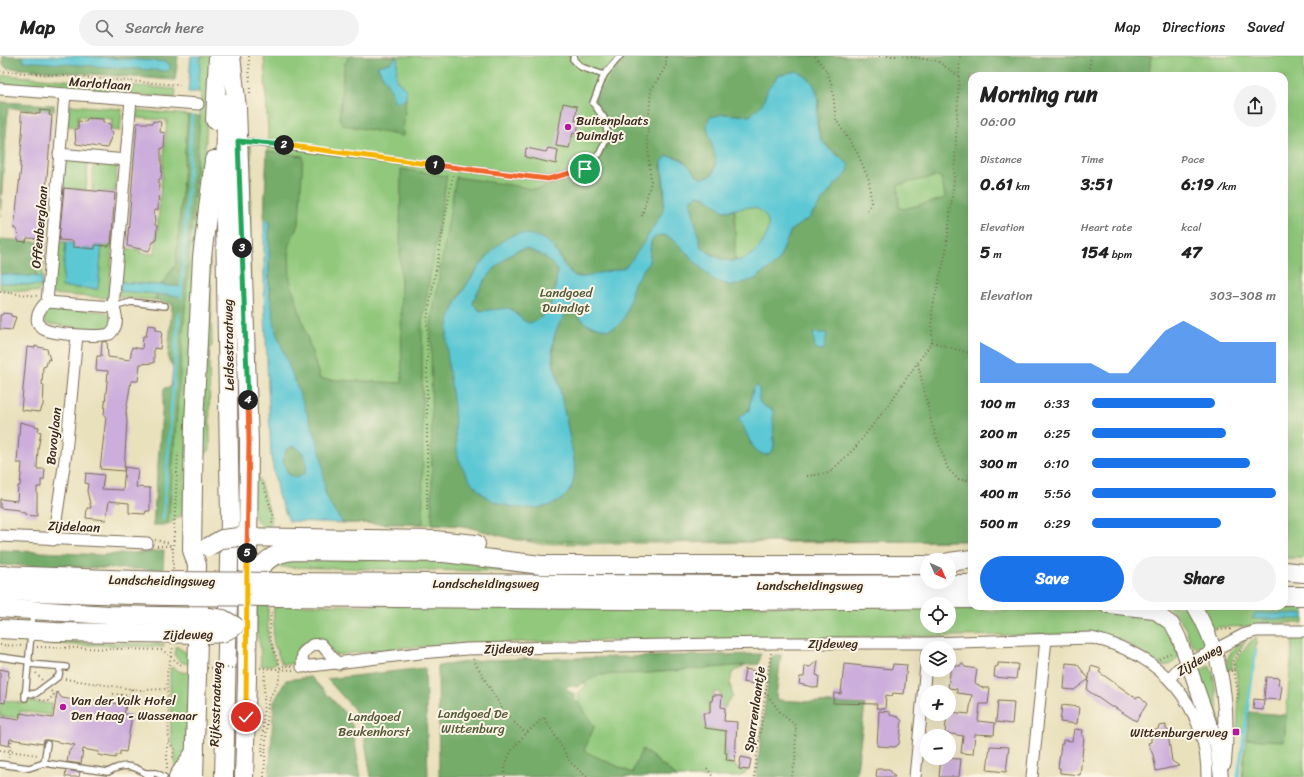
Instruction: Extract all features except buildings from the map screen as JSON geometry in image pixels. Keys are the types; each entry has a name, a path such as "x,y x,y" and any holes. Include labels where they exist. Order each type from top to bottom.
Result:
{"main road":[{"name":"Leidsestraatweg","path":"218,56 214,160 223,347"},
{"name":"Leidsestraatweg","path":"222,629 225,158 230,56"},
{"path":"194,777 195,752 222,629 248,603 243,538 248,508 249,442 237,108 230,56"},
{"path":"214,160 202,257 194,424 199,554 196,595 199,607 222,629 244,777"},
{"path":"199,554 222,539 452,541 469,542 542,561 571,565"},
{"path":"247,583 269,558 281,552 293,551 466,554 522,564 920,565"},
{"path":"956,561 968,560"},
{"path":"956,567 968,567"},
{"path":"1288,571 1304,573"},
{"name":"Landscheidingsweg","path":"0,574 165,588"},
{"path":"1288,582 1304,581"},
{"name":"Landscheidingsweg","path":"277,590 968,584"},
{"name":"Landscheidingsweg","path":"0,590 165,588 740,601 968,599"},
{"path":"177,616 196,595"},
{"path":"1288,596 1304,596"},
{"name":"Zijdeweg","path":"0,608 109,615 177,616 222,629"},
{"name":"Zijdeweg","path":"0,629 31,638 222,629"},
{"name":"Rijksstraatweg","path":"213,777 222,629"},
{"name":"Rijksstraatweg","path":"222,629 224,777"},
{"path":"170,776 195,752"}],"street":[{"name":"Marlotlaan","path":"0,89 198,104"},
{"name":"Offenberglaan","path":"65,94 47,302 40,308 38,324 42,329 49,331 77,335 110,334 115,329 117,322 116,313 113,307 132,99"},
{"path":"59,154 126,160"},
{"path":"47,302 113,307"},
{"name":"Bavoylaan","path":"53,540 66,453 77,335"},
{"name":"Zijdelaan","path":"0,536 53,540 147,543"},
{"path":"1149,610 1162,615 1174,628 1217,745 1221,777"},
{"path":"1196,610 1214,649 1221,674 1227,731 1221,777"},
{"name":"Zijdeweg","path":"956,647 1046,639 1092,638 1112,643 1140,657 1169,679 1178,669 1243,635 1256,631 1304,631"},
{"path":"1032,777 1046,639"},
{"name":"Zijdeweg","path":"338,664 321,644 312,645 303,653 302,662 305,667 338,664 420,653 467,649 772,644 920,649"},
{"path":"915,777 925,677"},
{"path":"1169,679 1184,699 1202,734 1207,759 1207,777"}],"lane":[{"path":"574,56 573,59 581,67 604,75"},
{"path":"238,141 252,141 548,179 585,169 600,153 608,136 604,118 593,103 604,75 620,56"},
{"path":"113,307 130,302 165,306"},
{"path":"0,657 29,662 63,667 59,676 35,694 25,696 29,662 33,611"},
{"path":"44,763 47,744"},
{"path":"0,764 29,768 44,763 108,772 117,767 127,765 146,773 151,777"},
{"path":"146,773 156,773 170,776"}],"path":[{"path":"642,216 651,181 647,138 651,90 666,66 666,56"},
{"path":"815,56 826,70 832,85 836,120 858,154 869,180 871,202 868,211"},
{"path":"859,56 898,56"},
{"path":"904,56 937,61 958,76"},
{"path":"806,476 829,473 854,449 918,364 932,342 932,310 946,252 954,179 960,56"},
{"path":"1089,72 1091,56"},
{"path":"0,71 180,85"},
{"path":"427,510 427,320 454,167"},
{"path":"0,292 37,295 47,302"},
{"path":"932,342 968,353"},
{"path":"918,364 932,425 948,469 958,480 968,480"},
{"path":"173,550 178,453"},
{"path":"153,540 164,540 169,542 171,546 154,546 147,543 153,540"},
{"name":"Zijdeweg","path":"0,645 31,638 161,650 168,653 170,657 167,673 167,689"},
{"name":"Sparrenlaantje","path":"754,777 772,644"},
{"path":"467,649 504,712 526,734"},
{"path":"29,662 46,685"},
{"path":"207,668 237,668"},
{"path":"262,756 265,668"},
{"path":"264,777 268,704 270,694 277,682 280,669"},
{"path":"59,676 62,679 131,689 167,689 169,742 167,746 170,776"},
{"path":"131,689 131,701 146,704"},
{"path":"48,701 55,696 52,692"},
{"path":"766,692 781,713 796,726 795,764 791,777"},
{"path":"113,694 130,696"},
{"path":"505,777 504,768 515,746 544,717 571,763 587,777"},
{"path":"8,765 12,738"},
{"path":"0,750 45,756"},
{"path":"707,768 713,777"}],"green space":[{"path":"3,56 23,56 23,61 171,67 167,62 83,56 178,56 175,80 6,68 3,64"},
{"path":"201,56 211,56 183,514 168,525 200,116 201,93 198,92"},
{"name":"Landgoed Duindigt","path":"264,56 1304,56 1304,558 1288,558 1288,72 968,72 968,157 949,541 539,544 461,525 343,523 332,508 265,220 264,221 268,134"},
{"path":"349,56 398,56 390,63 377,67 401,101 406,98 403,136 343,125 339,119 344,65"},
{"path":"626,56 1151,56 1149,72 968,72 968,541 542,541 517,540 464,526 432,524 431,324 456,177 530,189 548,186 589,166 605,148 608,138 608,127 603,114 594,101","holes":["797,71 819,100 818,125 822,141 839,155 848,171 809,218 791,230 778,262 755,279 732,286 713,280 677,243 669,237 662,235 656,236 651,241 649,262 634,283 631,294 597,328 587,324 572,310 565,314 560,320 556,329 553,359 574,459 575,471 570,490 496,502 485,496 472,483 447,334 450,318 461,294 481,264 507,239 546,240 555,249 573,275 583,277 592,276 624,268 635,257 665,206 661,165 673,156 682,159 700,178 710,176 715,164 724,114 750,116 763,103 779,75","938,176 941,178 945,196 943,199 903,209 899,207 898,185","759,389 758,397 772,429 774,442 773,450 751,445 746,430 738,418 749,410 751,399"]},
{"path":"5,75 176,90 175,98 3,84 1,81 2,76"},
{"path":"0,102 54,105 54,111 8,108 0,217"},
{"path":"69,105 122,109 120,131 111,130 112,119 78,116 77,127 68,126"},
{"path":"137,110 188,115 176,264 161,285 120,282 122,248 141,250 140,253 155,254 167,120 136,118"},
{"path":"188,115 200,116 168,525 153,525 164,388 171,387 173,367 168,359 172,304 156,300 157,294 182,295 183,287 161,285 176,264"},
{"path":"251,146 250,285 257,473 271,516 269,530 257,521 252,507 252,368 241,170 245,161 247,147"},
{"path":"267,151 303,156 299,222 289,245 290,280 320,379 402,383 400,235 401,169 447,176 422,323 423,524 343,523 334,511 326,496 318,444 280,347 273,319 269,277 269,221 264,221"},
{"path":"64,160 88,161 86,190 62,188"},
{"path":"94,162 117,163 115,192 92,191"},
{"path":"697,195 706,197 724,211 735,210 735,261 721,259 701,247 691,204 692,199"},
{"path":"56,232 59,233 58,242 66,242 62,287 98,289 102,246 109,246 112,234 114,234 108,298 51,294"},
{"path":"0,239 39,242 36,276 0,274"},
{"path":"39,242 46,243 42,277 36,276"},
{"path":"527,249 545,257 557,269 556,285 552,302 543,315 537,320 529,323 523,320 512,309 485,311 476,308 473,304 478,291 494,269 512,253"},
{"path":"210,257 212,346 209,348 210,450 202,456"},
{"path":"0,283 42,286 38,292 0,289"},
{"path":"119,291 157,294 156,300 119,297"},
{"path":"51,307 105,312 110,316 111,322 107,328 103,330 48,324 44,321 43,315 45,309"},
{"path":"290,447 295,447 302,452 306,464 305,473 297,478 288,474 283,461 284,453"},
{"path":"0,550 101,555 164,551 163,570 0,565"},
{"path":"434,558 533,572 277,567 279,560"},
{"path":"1288,603 1304,603 1304,623 1262,623 1261,626 1219,627 1211,630 1200,610 1288,610"},
{"path":"257,605 268,606 268,642 276,663 272,665 261,666 260,645 256,630"},
{"path":"274,605 920,606 920,633 956,633 956,608 968,609 968,610 994,611 1095,610 1142,614 1166,623 1179,656 1172,664 1161,665 1122,640 1097,634 515,642 398,648 335,655 324,641 311,639 299,647 296,664 282,664 273,642"},
{"path":"1171,610 1193,610 1205,643 1196,648 1193,646 1184,625"},
{"path":"1293,637 1304,637 1304,777 1242,777 1246,739 1284,741"},
{"path":"1257,638 1244,733 1237,732 1239,693 1235,662 1251,641"},
{"path":"1246,640 1232,660 1232,669 1227,670 1227,660 1229,655 1234,648"},
{"path":"44,641 164,644 164,647 42,644"},
{"path":"176,646 187,653 192,664 184,663 177,659 174,654"},
{"name":"Landgoed De Wittenburg","path":"761,654 759,664 648,673 598,675 577,687 568,685 566,689 574,694 575,702 579,702 594,727 584,751 632,773 642,749 677,777 439,777 438,666 482,660"},
{"path":"774,655 781,655 776,697 778,700 865,705 856,777 756,777 771,658"},
{"path":"745,665 732,673 730,684 733,697 727,702 725,708 721,707 720,692 714,692 712,701 710,701 710,713 704,713 703,721 705,721 705,728 726,731 725,753 727,753 727,760 739,769 749,770 739,777 677,777 643,749 632,773 583,751 594,727 579,702 578,694 586,685 584,682 598,675 648,673"},
{"path":"1209,666 1213,673 1223,741 1197,674 1199,671"},
{"path":"171,667 181,672 193,673 187,710 186,757 175,771 175,751 171,741"},
{"name":"Landgoed Beukenhorst","path":"425,668 428,777 371,777 362,724 353,708 327,679"},
{"path":"311,677 343,711 352,725 361,777 269,777 274,702 286,680"},
{"path":"0,699 26,704 26,701 52,704 50,715 20,711 19,718 0,716"},
{"path":"1249,712 1286,715 1284,741 1246,739"}],"water":[{"path":"23,56 83,56 167,62 171,67 168,71 23,61"},
{"path":"191,56 201,56 198,92 188,92"},
{"path":"398,56 396,80 406,89 406,98 397,102 393,98 391,90 377,66 390,63"},
{"path":"797,71 808,78 814,86 817,94 817,121 821,139 829,149 846,162 849,166 848,172 834,186 809,218 791,230 778,262 755,279 732,286 713,280 677,243 669,237 662,235 656,236 651,241 649,262 634,283 627,311 623,320 616,327 608,330 587,324 572,310 569,311 563,318 555,333 552,350 554,367 557,375 574,459 572,487 564,497 556,503 536,508 505,505 486,497 472,483 460,463 458,456 454,406 447,351 447,330 449,321 458,299 475,272 504,240 513,235 520,234 536,236 548,242 553,246 568,270 578,277 586,277 623,268 637,252 662,213 665,196 662,162 667,156 678,158 686,163 700,178 709,176 714,172 716,165 707,125 711,117 724,114 750,116 763,103 768,88 779,75","holes":["697,195 706,197 724,211 746,208 758,209 765,216 768,224 767,233 757,249 749,256 740,260 727,261 711,254 701,247 691,204 692,199","527,249 545,257 557,269 554,294 548,309 537,320 529,323 509,308 480,311 473,304 478,291 488,276 512,253"]},
{"path":"266,219 269,221 269,291 276,332 318,442 322,460 325,493 332,508 343,523 289,521 278,495 271,457 264,292 264,221","holes":["293,446 303,453 306,461 305,473 297,478 288,474 283,461 286,450"]},
{"path":"66,242 73,243 73,247 94,249 95,245 102,246 98,289 62,287"},
{"path":"0,274 42,277 42,286 0,283"},
{"path":"120,282 183,287 182,296 119,291"},
{"path":"813,333 827,333 824,350 815,349"},
{"path":"757,385 759,389 760,402 773,410 774,444 773,450 767,455 756,450 738,418 749,410 753,389"},
{"path":"1256,613 1304,614 1304,619 1252,619"}],"waterway":[{"path":"181,297 192,116"},
{"path":"163,519 179,313"},
{"path":"1238,777 1256,650"}],"place":[{"name":"Buitenplaats Duindigt","path":"568,127"},
{"name":"Van der Valk Hotel Den Haag - Wassenaar","path":"63,707"},
{"name":"Wittenburgerweg","path":"1236,732"}],"route":[{"path":"246,717 248,679 247,538 249,442 245,305 239,202 238,141 252,141 548,179 585,169"}]}
